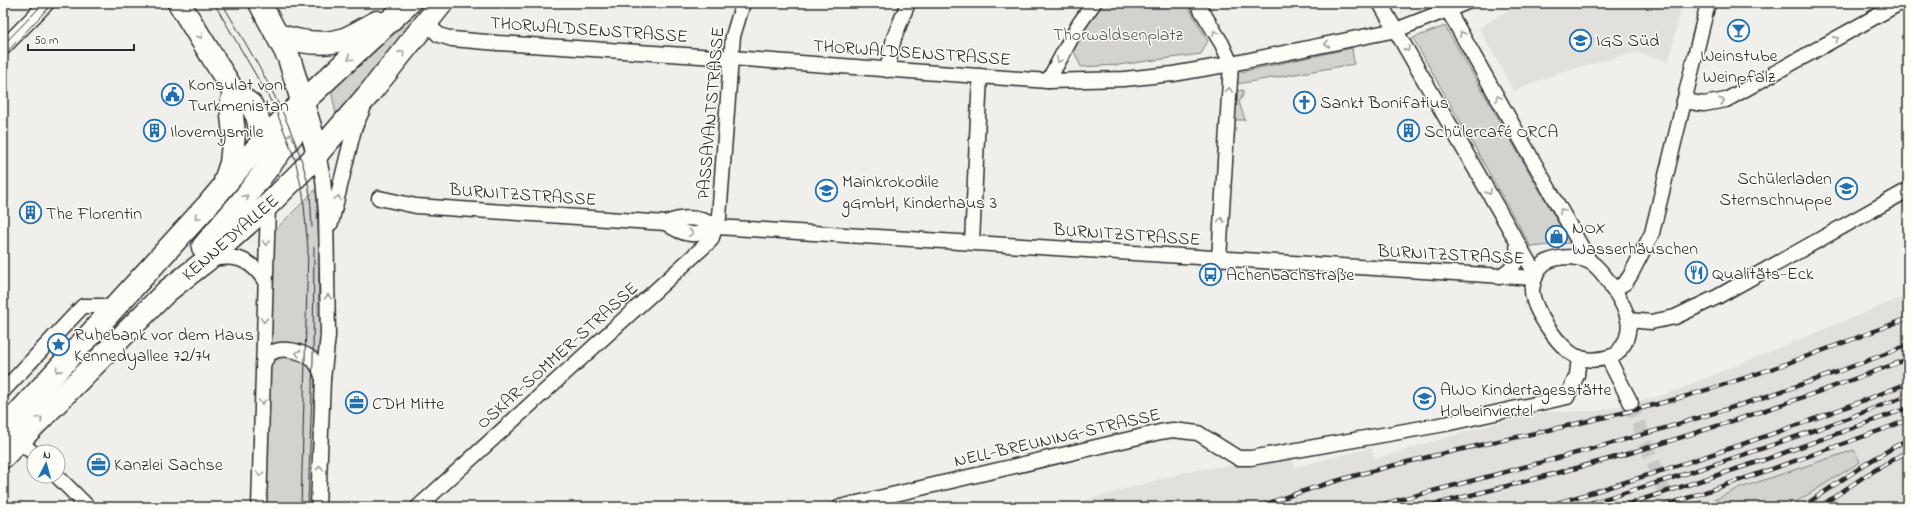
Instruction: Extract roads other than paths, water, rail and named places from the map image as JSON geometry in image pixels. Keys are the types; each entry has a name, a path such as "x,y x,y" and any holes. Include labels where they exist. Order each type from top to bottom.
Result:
{"main road":[{"path":"180,3 234,92 251,104 257,116 264,140 269,167 268,205"},
{"path":"260,3 289,58 318,153"},
{"name":"KENNEDYALLEE","path":"3,457 167,290 207,260 268,205 304,169 368,95 442,3"},
{"path":"278,35 297,41 334,42 347,38 404,8"},
{"name":"KENNEDYALLEE","path":"19,441 112,310 207,206 264,140 303,101 404,8"},
{"path":"222,187 231,163 234,134 231,106 234,92"},
{"path":"167,290 269,167 293,134 303,101"}],"street":[{"path":"3,48 47,3"},
{"name":"PASSAVANTSTRASSE","path":"717,227 719,217 730,58 733,36 743,3"},
{"path":"887,70 894,38 908,3"},
{"path":"1048,80 1079,24 1094,3"},
{"path":"1197,3 1222,44 1230,64 1219,259"},
{"path":"1380,3 1517,240 1536,276"},
{"name":"THORWALDSENSTRASSE","path":"426,23 439,34 452,39 498,43 980,76 1048,80 1124,80 1172,74 1230,64 1396,30 1446,6 1465,3"},
{"path":"1613,290 1625,283 1630,276 1652,233 1708,3"},
{"path":"1684,101 1704,104 1726,100 1900,3"},
{"path":"1446,6 1590,262 1602,275 1622,304 1628,320 1628,330 1624,345 1615,355 1599,361 1579,358 1568,351 1553,334 1538,309 1532,290 1536,276 1546,263 1558,258 1572,257 1590,262"},
{"path":"972,242 980,76"},
{"path":"328,235 354,129 368,95"},
{"path":"318,153 324,190 328,235 328,336 323,379 318,507"},
{"path":"1628,320 1651,322 1675,317 1717,297 1908,190"},
{"name":"BURNITZSTRASSE","path":"379,198 416,206 666,223 680,218 706,220 717,227 972,242 1499,277 1536,276"},
{"path":"258,507 268,205"},
{"name":"OSKAR-SOMMER-STRASSE","path":"418,507 711,240 717,227"},
{"path":"1499,277 1515,266 1518,258 1517,240"},
{"path":"207,260 227,257 238,258 254,267 265,281"},
{"path":"3,391 83,306 102,306 112,310"},
{"path":"263,364 270,354 285,349 295,351 313,360 323,379"},
{"name":"NELL-BREUNING-STRASSE","path":"840,507 1003,467 1174,430 1198,433 1238,458 1250,458 1445,424 1567,398 1577,375 1579,358"},
{"path":"1608,358 1631,403"},
{"path":"65,484 88,507"}],"tunnel":[{"path":"1631,403 1670,507"}],"tram line":[{"path":"3,45 44,3"},
{"path":"3,56 53,3"},
{"path":"214,3 275,108 295,159 303,195 308,249 301,507"},
{"path":"222,3 273,92 294,139 309,188 312,227"},
{"path":"308,507 313,360 314,247"}],"railway":[{"path":"1258,507 1306,490 1404,463 1601,418 1683,397 1780,366 1908,318"},
{"path":"1371,507 1575,454 1709,415 1842,370 1908,345"},
{"path":"1425,507 1630,453 1804,397 1908,359"},
{"path":"1544,507 1636,479 1773,434 1908,383"},
{"path":"1577,507 1744,455 1908,395"},
{"path":"1619,507 1764,460 1908,408"},
{"path":"1661,507 1908,420"},
{"path":"1802,507 1867,463 1908,439"},
{"path":"1819,507 1865,476 1908,451"}],"place":[{"name":"Weinstube Weinpfalz","path":"1739,30"},
{"name":"IGS Süd","path":"1580,40"},
{"name":"Konsulat von Turkmenistan","path":"172,94"},
{"name":"Sankt Bonifatius","path":"1305,102"},
{"name":"Ilovemysmile","path":"154,131"},
{"name":"Schülercafé ORCA","path":"1409,131"},
{"name":"Schülerladen Sternschnuppe","path":"1847,188"},
{"name":"Mainkrokodile gGmbH, Kinderhaus 3","path":"827,191"},
{"name":"The Florentin","path":"30,213"},
{"name":"NOX Wasserhäuschen","path":"1557,237"},
{"name":"Qualitäts-Eck","path":"1697,273"},
{"name":"Achenbachstraße","path":"1211,274"},
{"name":"Ruhebank vor dem Haus Kennedyallee 72/74","path":"59,344"},
{"name":"AWO Kindertagesstätte Holbeinviertel","path":"1425,399"},
{"name":"CDH Mitte","path":"357,403"},
{"name":"Kanzlei Sachse","path":"98,464"}],"park label":[{"name":"Thorwaldsenplatz","path":"1118,34"}]}
